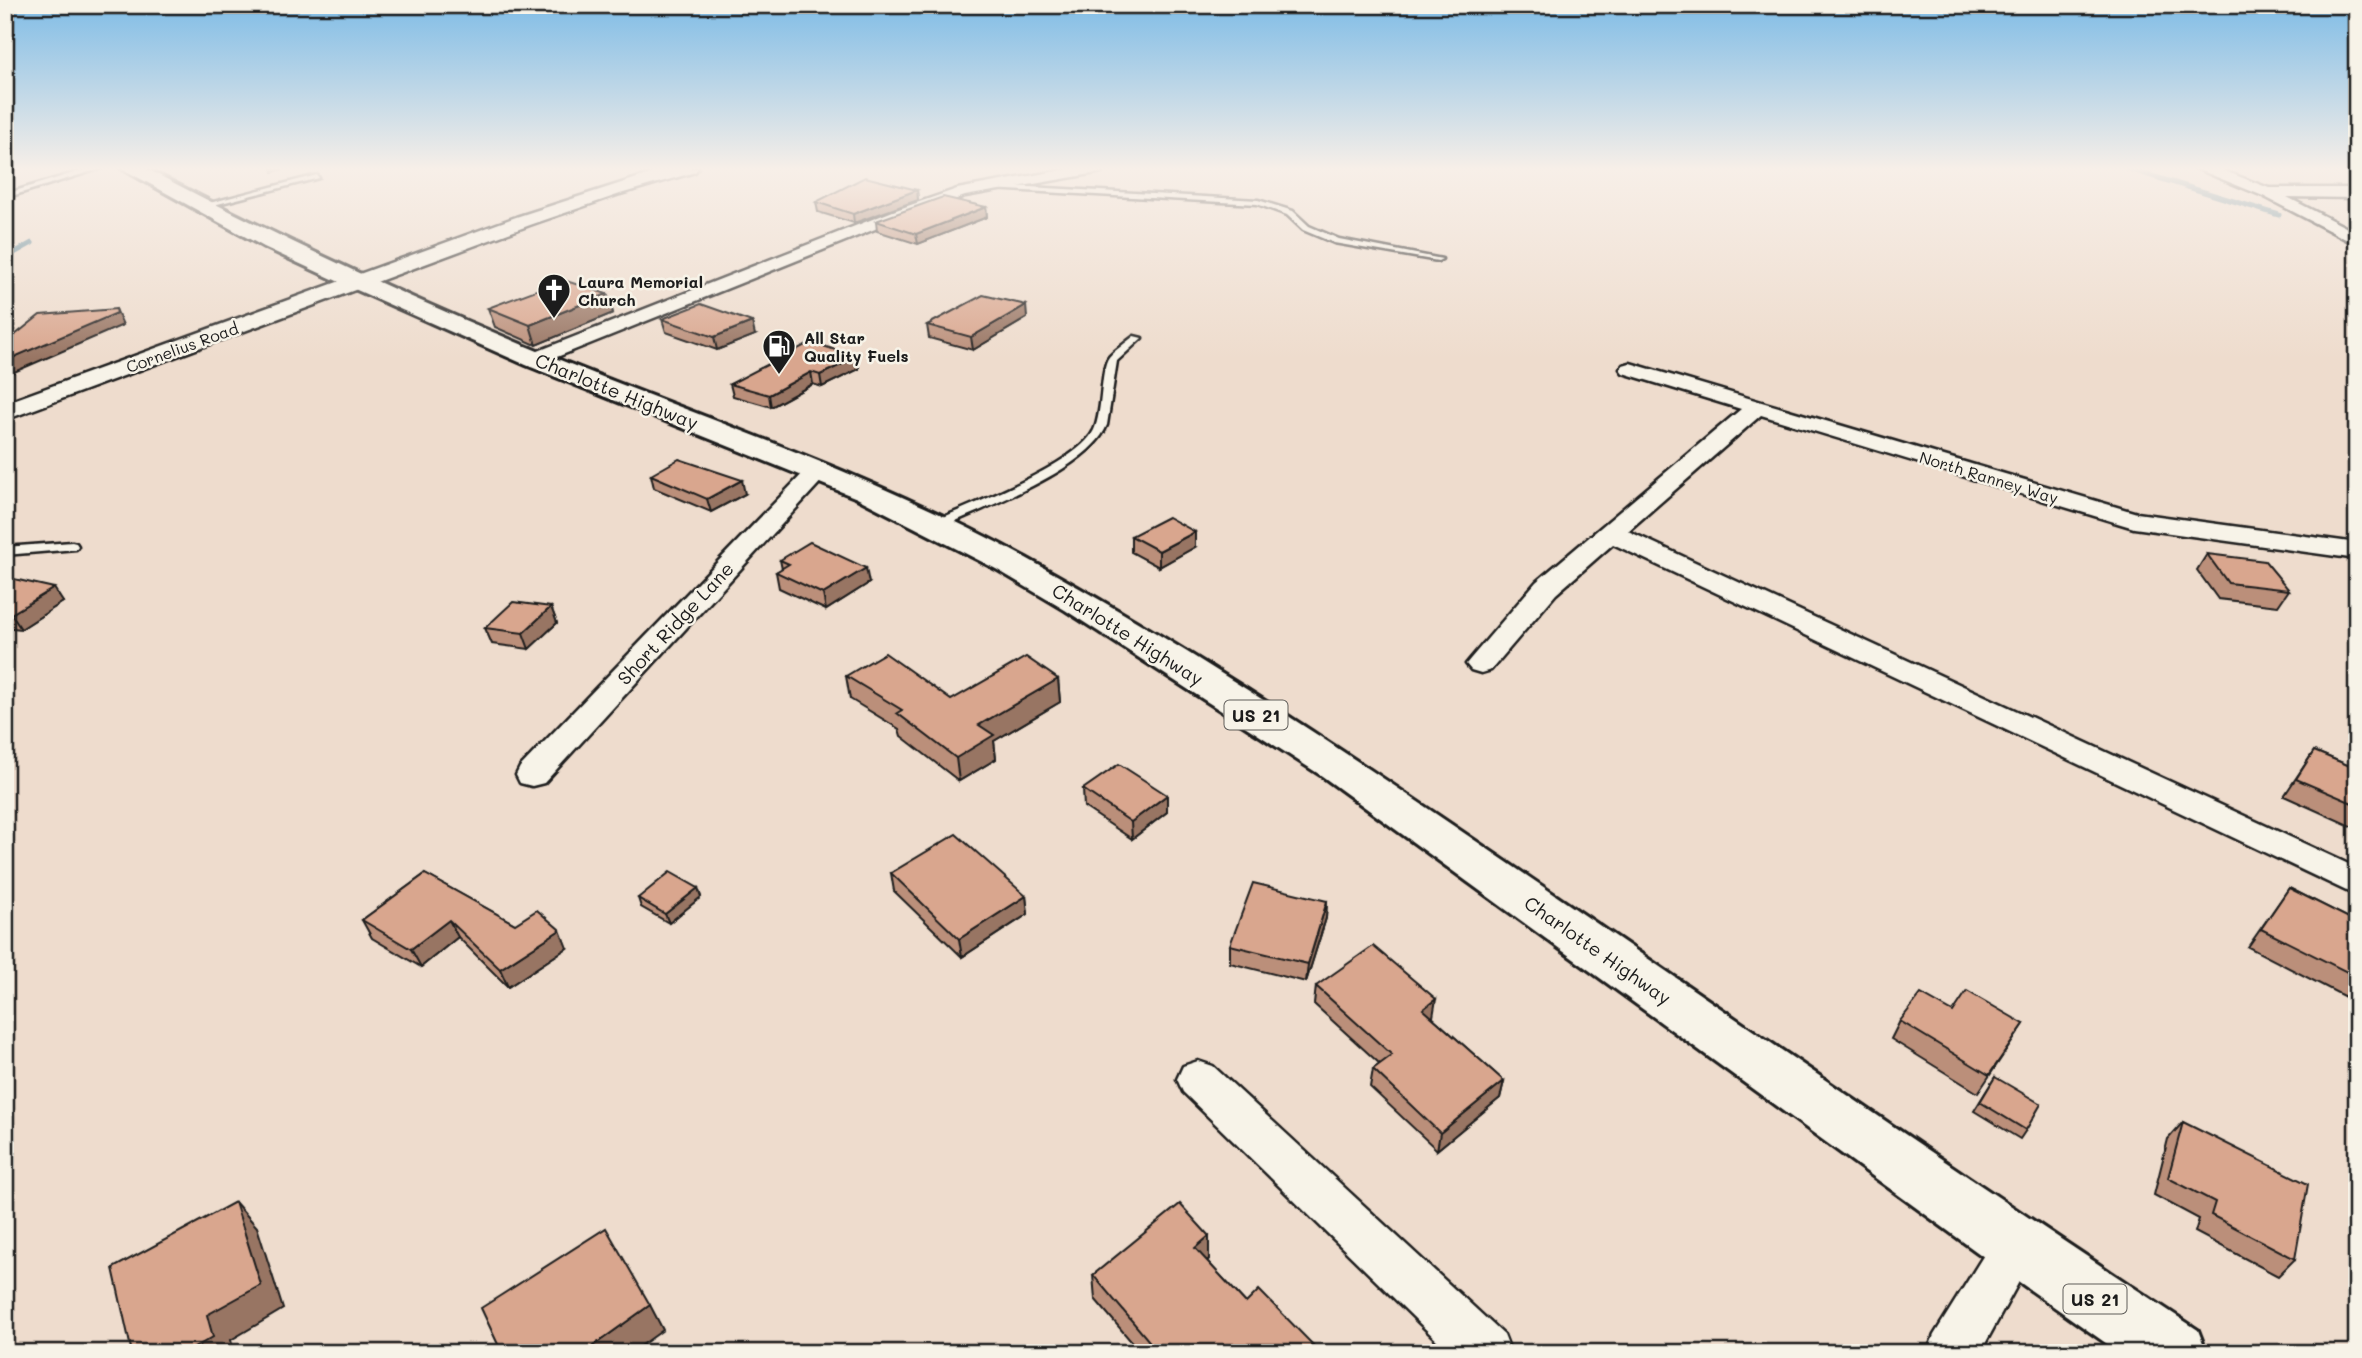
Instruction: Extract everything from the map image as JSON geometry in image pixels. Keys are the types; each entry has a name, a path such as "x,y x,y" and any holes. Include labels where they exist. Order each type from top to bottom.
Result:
{"main road":[{"name":"Charlotte Highway","path":"254,231 358,282 535,359 868,491 1008,562 1078,602 1337,766 2016,1245 2175,1353"}],"street":[{"name":"Cornelius Road","path":"5,411 497,231"},
{"path":"535,359 855,231"},
{"path":"2341,231 2357,240"},
{"name":"North Ranney Way","path":"1630,369 2134,520 2357,551"},
{"path":"1481,664 1546,588 1757,407"},
{"name":"Short Ridge Lane","path":"532,775 818,471"},
{"path":"1611,533 2357,883"},
{"path":"1198,1079 1486,1353"},
{"path":"1952,1353 2016,1245"}],"lane":[{"path":"1314,231 1336,241 1438,259"},
{"path":"936,525 1065,463 1097,437 1107,408 1112,360 1137,338"},
{"path":"5,551 72,546"}],"building":[{"path":"563,280 607,294 530,325 488,308"},
{"path":"983,295 1026,305 971,337 927,325"},
{"path":"701,304 752,322 714,337 662,319"},
{"path":"116,309 117,313 5,361 5,343 40,315"},
{"path":"811,342 857,357 820,375 811,372 769,395 730,384"},
{"path":"679,459 742,480 707,499 651,475"},
{"path":"1168,517 1195,532 1159,551 1131,536"},
{"path":"810,542 866,568 823,594 776,572 789,564 780,560"},
{"path":"2207,554 2265,561 2289,590 2228,583"},
{"path":"5,577 54,588 11,614 5,614"},
{"path":"513,602 551,607 523,633 485,628"},
{"path":"885,653 951,700 1026,657 1058,679 979,725 994,735 956,758 897,713 902,710 846,676"},
{"path":"2314,751 2357,769 2357,805 2296,779"},
{"path":"1119,764 1167,795 1131,822 1083,789"},
{"path":"956,834 1026,896 959,939 891,873"},
{"path":"670,872 698,888 665,914 638,898"},
{"path":"425,874 515,924 537,910 560,930 500,969 449,920 411,949 362,920"},
{"path":"1253,883 1327,901 1308,964 1230,945"},
{"path":"2289,888 2357,922 2357,977 2261,929"},
{"path":"1373,946 1436,999 1423,1009 1504,1081 1440,1133 1373,1069 1392,1055 1316,986"},
{"path":"1967,991 2024,1024 1989,1075 1900,1021 1921,994 1953,1012"},
{"path":"1995,1077 2041,1104 2026,1130 1980,1102"},
{"path":"2183,1122 2308,1184 2295,1259 2211,1215 2215,1202 2168,1178"},
{"path":"235,1202 261,1285 207,1315 213,1337 185,1353 132,1353 113,1268"},
{"path":"1180,1204 1209,1236 1195,1248 1246,1303 1259,1290 1321,1353 1159,1353 1093,1275"},
{"path":"606,1228 650,1305 583,1353 502,1353 481,1308"}],"waterway":[{"path":"5,258 32,243"}],"place":[{"name":"Laura Memorial Church","path":"554,320"},
{"name":"All Star Quality Fuels","path":"779,376"}]}
